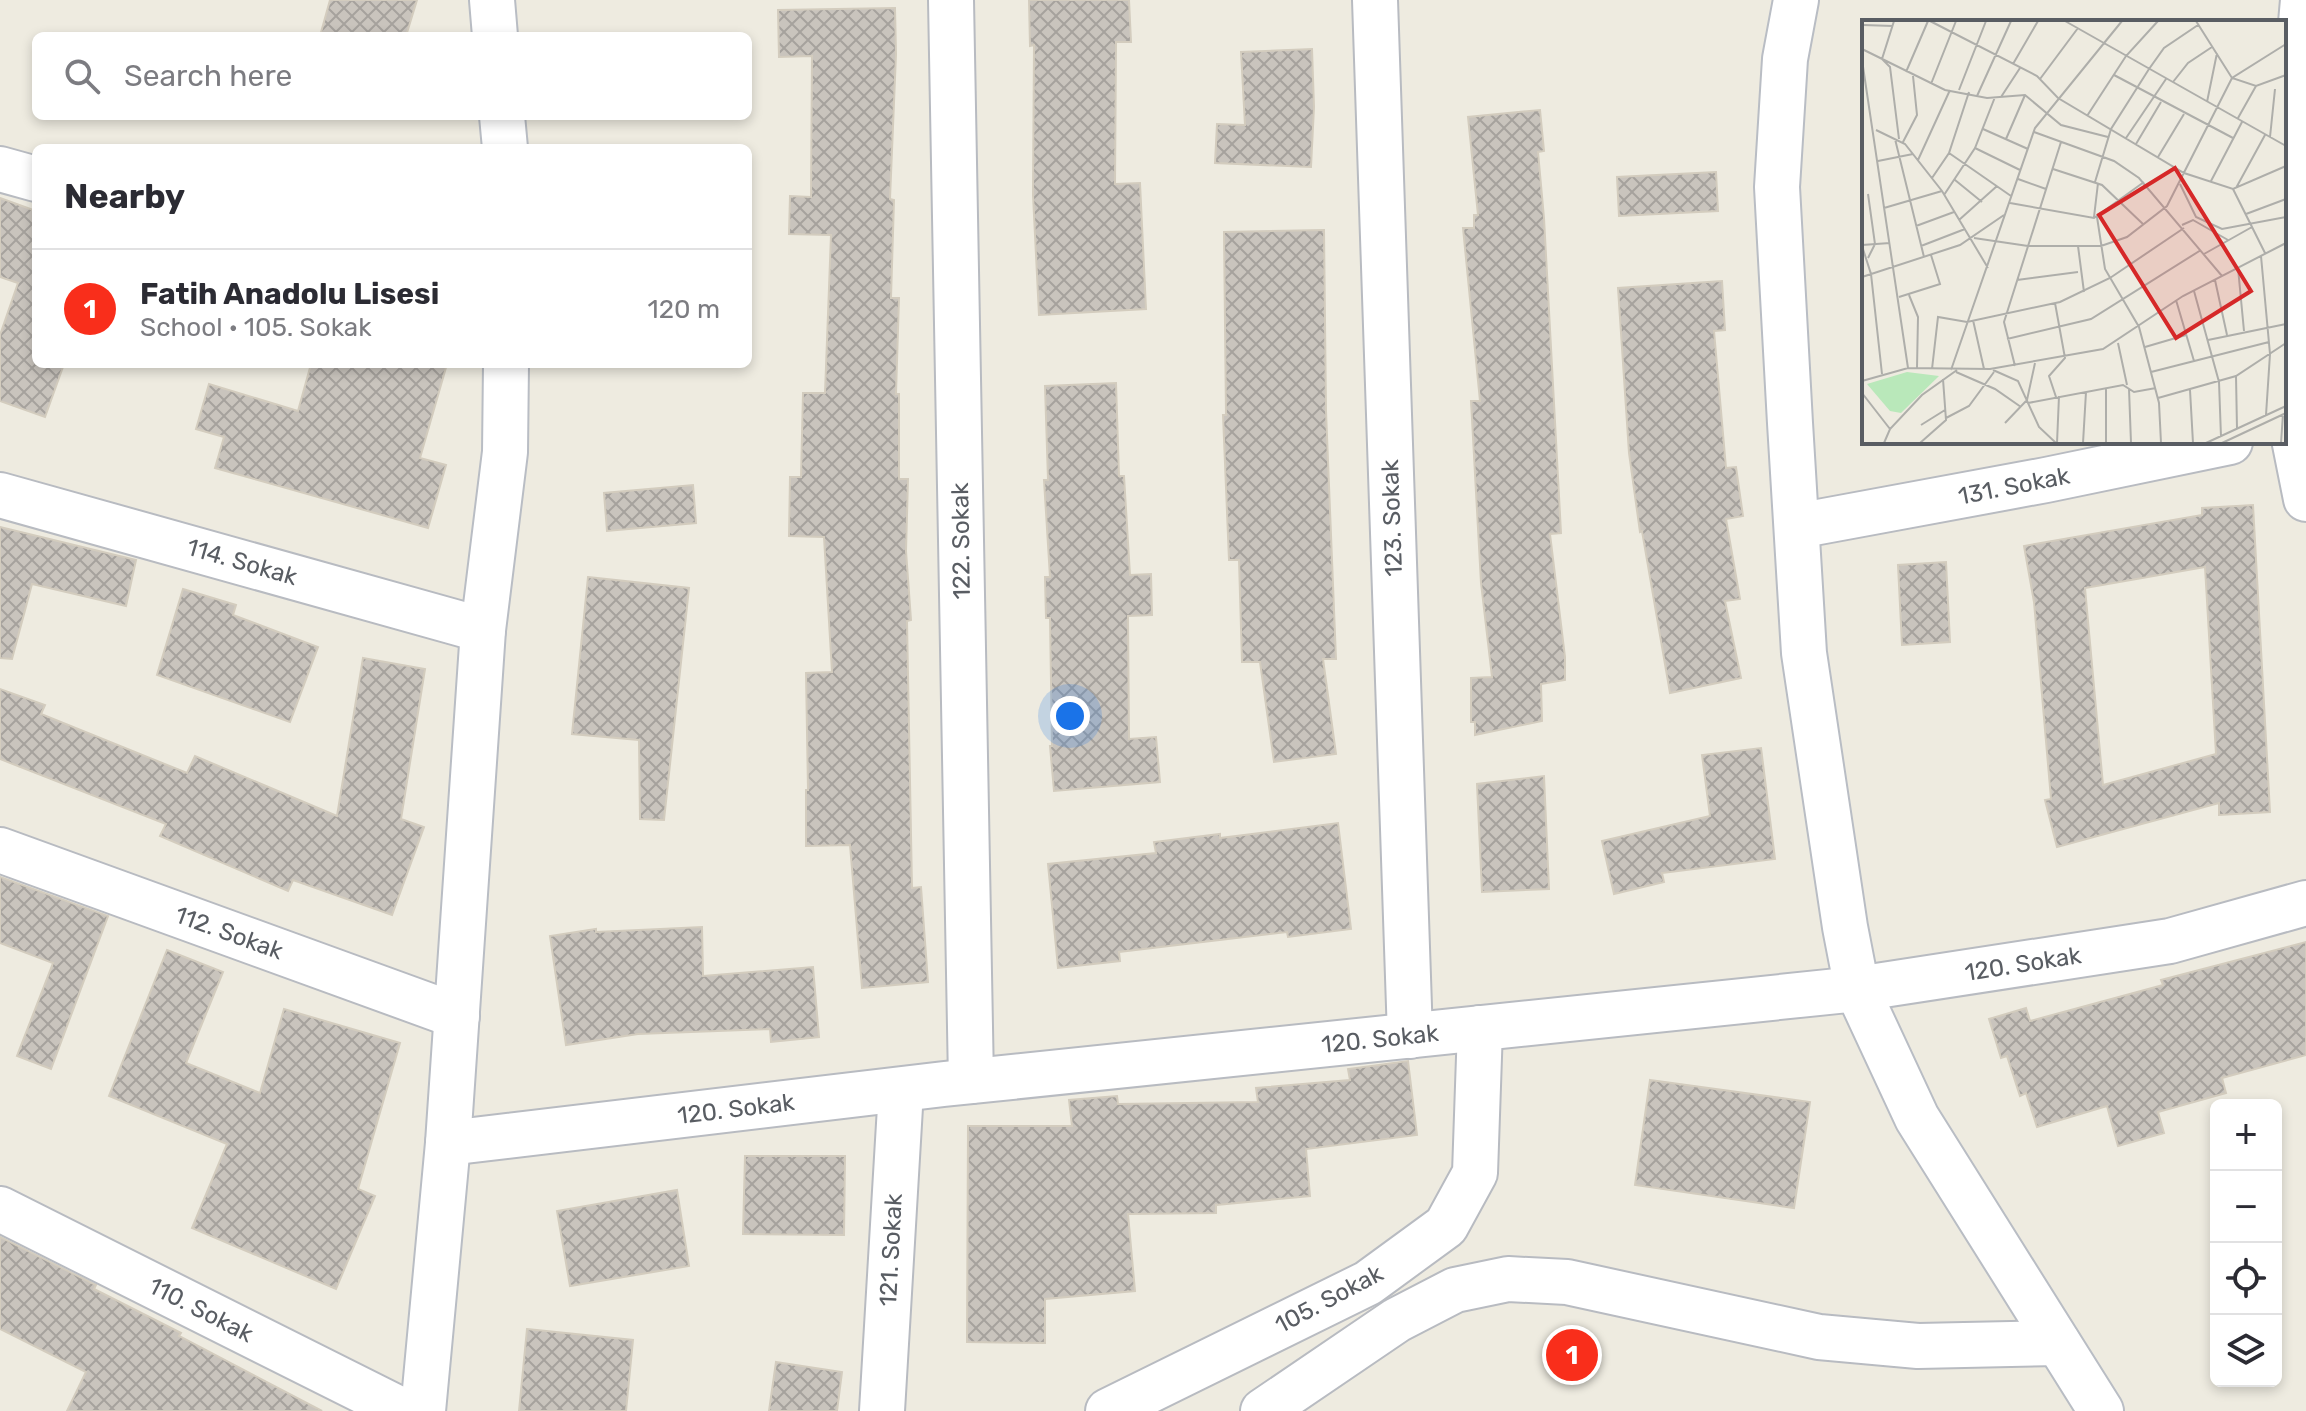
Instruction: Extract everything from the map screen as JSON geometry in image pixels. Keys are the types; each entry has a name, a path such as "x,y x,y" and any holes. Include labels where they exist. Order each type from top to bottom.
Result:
{"street":[{"path":"492,0 495,32"},
{"name":"122. Sokak","path":"951,0 971,1081"},
{"name":"123. Sokak","path":"1375,0 1410,1036"},
{"path":"1796,0 1785,59 1777,187 1804,653 1857,989 1917,1118 2101,1411"},
{"path":"2303,0 2292,126 2294,428 2306,499"},
{"path":"502,120 505,144"},
{"path":"0,169 32,178"},
{"path":"423,1411 448,1143 483,630 505,452 506,368"},
{"name":"131. Sokak","path":"1797,526 2220,444"},
{"name":"114. Sokak","path":"0,495 483,630"},
{"name":"112. Sokak","path":"0,850 457,1016"},
{"name":"120. Sokak","path":"448,1143 971,1081 1857,989 2170,941 2306,903"},
{"name":"105. Sokak","path":"1108,1411 1368,1283 1446,1226 1475,1173 1480,1028"},
{"name":"121. Sokak","path":"882,1411 901,1090"},
{"name":"110. Sokak","path":"0,1209 403,1411"},
{"path":"1263,1411 1397,1320 1455,1290 1508,1279 1567,1282 1819,1337 1918,1346 2058,1343"}],"building":[{"path":"330,0 417,0 407,32 321,32"},
{"path":"1029,0 1129,0 1131,42 1116,42 1115,184 1140,183 1146,309 1039,315 1033,195 1034,45 1030,46"},
{"path":"895,8 891,298 899,298 896,394 899,394 899,479 908,479 906,551 911,620 907,621 912,888 921,887 928,982 862,988 850,845 806,846 806,673 832,672 824,537 789,536 790,477 801,477 803,393 825,393 831,235 789,234 790,196 811,197 812,56 779,57 778,10"},
{"path":"1312,49 1314,107 1311,167 1215,163 1217,124 1245,125 1241,52"},
{"path":"1540,110 1544,151 1538,152 1561,533 1550,534 1565,680 1541,684 1542,721 1475,735 1475,722 1471,722 1471,678 1492,677 1481,583 1471,401 1480,401 1463,228 1474,228 1474,215 1478,215 1468,117"},
{"path":"1716,172 1718,211 1619,216 1617,177"},
{"path":"0,198 32,210 32,368 63,368 45,417 0,401 0,335 18,283 0,277"},
{"path":"1324,230 1326,411 1336,659 1323,659 1336,754 1274,762 1260,662 1242,662 1239,560 1229,560 1223,415 1226,415 1224,232"},
{"path":"1722,281 1725,330 1714,331 1726,468 1736,467 1743,516 1726,519 1740,599 1725,601 1741,678 1670,693 1640,532 1629,453 1618,288"},
{"path":"310,368 446,368 420,458 446,465 428,528 215,468 224,437 196,429 209,384 298,411"},
{"path":"1116,383 1119,476 1124,476 1130,575 1151,574 1152,615 1128,616 1129,739 1156,737 1160,782 1054,791 1050,746 1050,618 1046,618 1045,577 1050,577 1044,480 1048,480 1045,386"},
{"path":"693,485 696,523 607,531 604,493"},
{"path":"2253,505 2270,812 2219,815 2219,803 2057,847 2045,800 2051,799 2034,602 2024,546 2202,515 2202,508","holes":["2205,567 2216,754 2103,785 2085,588"]},
{"path":"0,527 136,560 126,606 32,584 12,659 0,658"},
{"path":"1946,562 1950,642 1902,645 1898,565"},
{"path":"588,577 689,588 664,820 640,819 639,740 572,734"},
{"path":"183,589 236,605 233,615 318,647 290,722 157,675"},
{"path":"363,658 425,669 401,819 424,827 392,915 293,880 288,891 160,836 166,824 0,759 0,689 45,705 41,714 187,773 195,756 337,816"},
{"path":"1761,748 1775,859 1662,873 1664,882 1614,894 1602,841 1710,816 1702,755"},
{"path":"1544,776 1549,889 1482,892 1477,784"},
{"path":"1338,823 1351,929 1288,937 1287,932 1119,952 1120,961 1058,968 1048,864 1156,853 1154,842 1220,834 1220,838"},
{"path":"0,877 108,916 51,1069 17,1056 53,963 0,943"},
{"path":"702,927 703,976 813,967 819,1037 771,1042 770,1029 638,1034 566,1045 550,936 596,929 596,932"},
{"path":"2306,942 2306,1055 2222,1078 2226,1093 2158,1112 2164,1133 2118,1146 2107,1106 2037,1127 2026,1093 2020,1096 2007,1056 2001,1058 1989,1019 2026,1008 2030,1021 2163,985 2161,980"},
{"path":"167,950 223,972 186,1063 260,1093 284,1009 400,1043 358,1189 375,1196 336,1289 192,1228 227,1144 109,1096"},
{"path":"1408,1061 1417,1135 1306,1149 1310,1196 1216,1205 1216,1213 1128,1214 1135,1291 1045,1299 1045,1343 967,1342 968,1126 1072,1126 1069,1100 1117,1096 1118,1104 1258,1102 1256,1088 1350,1080 1348,1069"},
{"path":"1650,1080 1810,1102 1794,1208 1635,1185"},
{"path":"745,1156 845,1156 844,1235 743,1234"},
{"path":"677,1190 689,1266 570,1286 557,1211"},
{"path":"0,1237 96,1285 94,1289 322,1411 67,1411 86,1372 0,1329"},
{"path":"527,1329 633,1340 626,1411 519,1411"},
{"path":"776,1362 842,1372 837,1411 769,1411"}],"place":[{"name":"Fatih Anadolu Lisesi","path":"1572,1355"}]}
